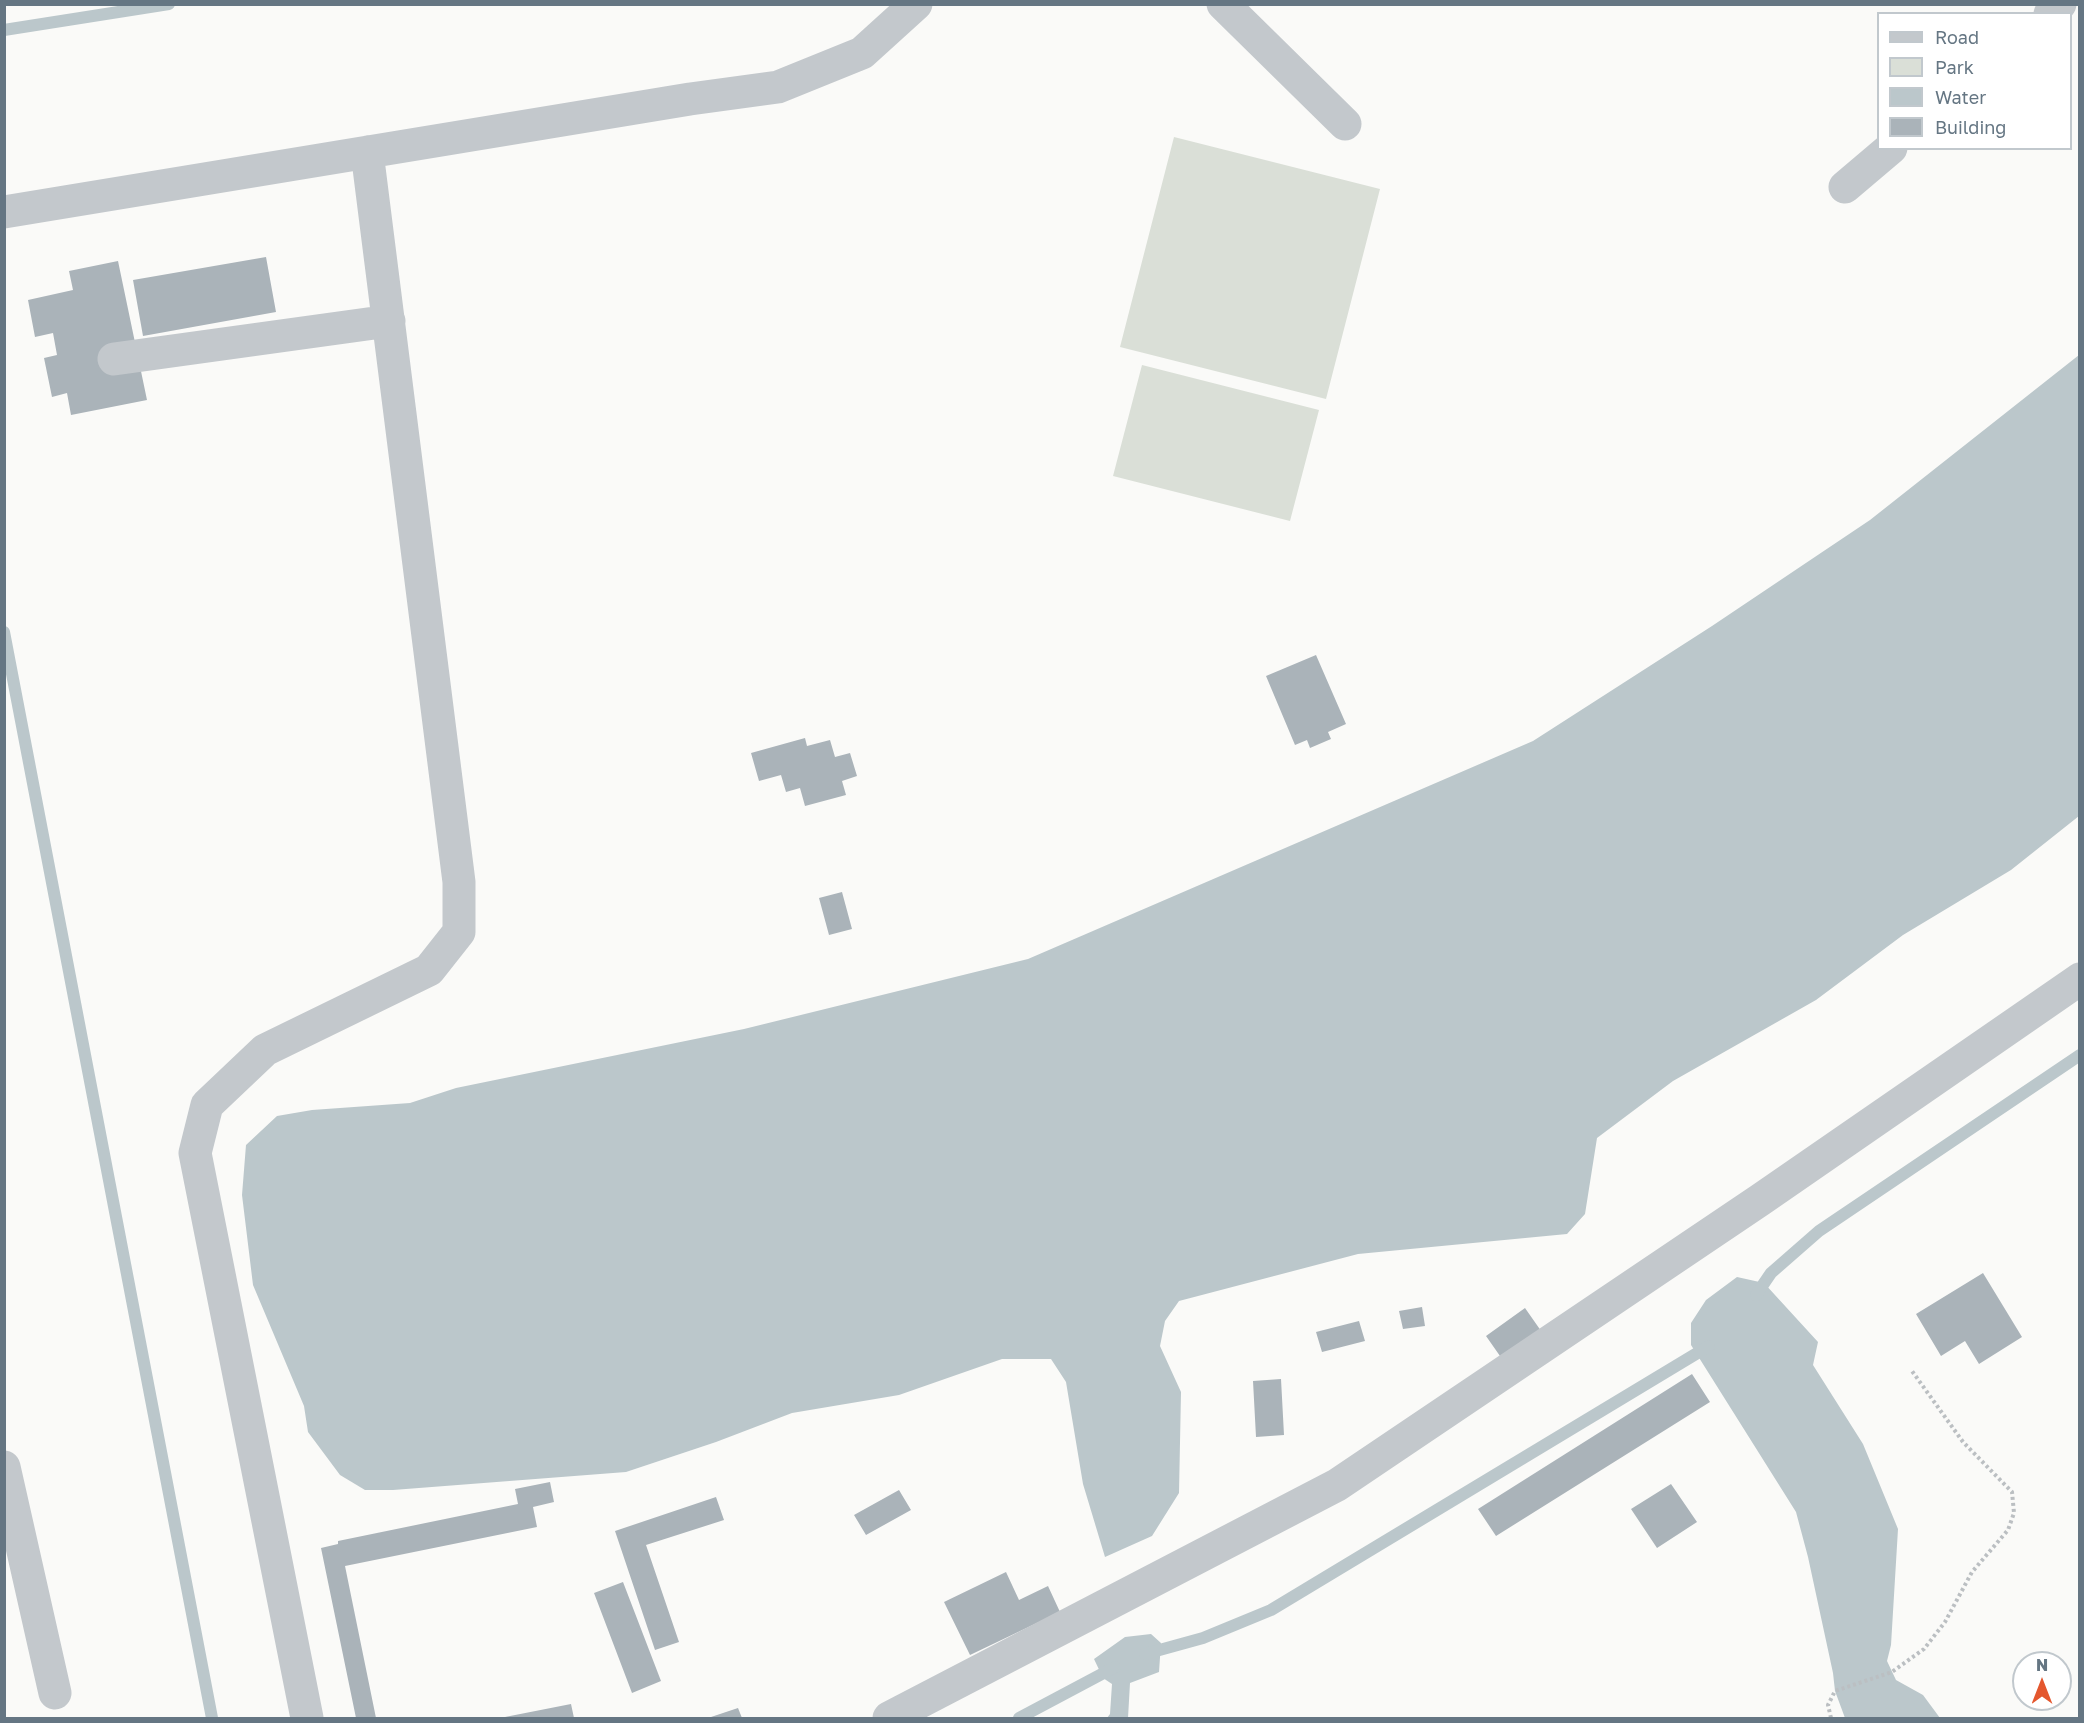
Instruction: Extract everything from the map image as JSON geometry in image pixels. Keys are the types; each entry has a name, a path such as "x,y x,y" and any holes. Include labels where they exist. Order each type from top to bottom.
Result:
{"street":[{"path":"4,212 690,99 778,87 862,53 916,4"},
{"path":"1223,4 1345,124"},
{"path":"1845,187 1889,150"},
{"path":"307,1719 195,1153 207,1105 265,1050 429,970 459,932 459,882 367,152"},
{"path":"114,359 388,321"},
{"path":"889,1719 1337,1485 1760,1200 2079,979"},
{"path":"4,1467 55,1693"}],"path":[{"path":"1831,1719 1828,1705 1835,1692 1892,1672 1924,1649 1944,1622 1972,1572 2008,1530 2014,1513 2012,1492 1963,1442 1912,1371"}],"green space":[{"path":"1174,137 1380,189 1326,399 1120,347"},
{"path":"1142,365 1319,410 1290,521 1113,476"}],"water":[{"path":"2079,355 2079,816 2011,870 1903,935 1816,1000 1673,1081 1597,1138 1585,1214 1567,1234 1358,1254 1179,1301 1165,1321 1160,1346 1181,1392 1179,1493 1152,1536 1105,1557 1083,1484 1066,1382 1051,1359 1002,1359 899,1395 792,1413 716,1442 626,1472 393,1490 365,1490 340,1475 308,1432 304,1406 253,1285 242,1195 246,1145 277,1116 312,1110 410,1103 456,1088 744,1029 1028,959 1533,741 1712,626 1870,520"},
{"path":"1737,1277 1764,1283 1818,1342 1813,1365 1863,1444 1898,1529 1891,1645 1887,1661 1896,1680 1923,1695 1940,1718 1845,1718 1835,1691 1808,1557 1796,1512 1691,1345 1691,1323 1706,1300"},
{"path":"1151,1634 1161,1643 1159,1672 1130,1683 1128,1718 1107,1718 1110,1714 1112,1684 1103,1678 1094,1659 1125,1637"}],"building":[{"path":"266,257 276,312 143,336 133,280"},
{"path":"118,261 147,400 71,415 67,393 52,397 44,358 57,355 53,333 35,337 28,300 73,290 69,271"},
{"path":"1316,655 1346,724 1328,732 1331,739 1310,748 1307,740 1295,745 1266,676"},
{"path":"805,738 807,746 830,740 835,757 850,753 857,776 842,781 846,795 805,806 800,788 786,792 781,775 759,781 751,753"},
{"path":"842,892 852,929 829,935 819,898"},
{"path":"1983,1273 2022,1337 1979,1364 1965,1341 1941,1356 1916,1314"},
{"path":"1422,1307 1425,1326 1403,1329 1399,1311"},
{"path":"1525,1308 1546,1338 1507,1366 1486,1336"},
{"path":"1359,1321 1365,1341 1322,1352 1316,1332"},
{"path":"1692,1374 1710,1402 1496,1536 1478,1509"},
{"path":"1281,1379 1284,1435 1256,1437 1253,1381"},
{"path":"550,1482 554,1502 533,1507 537,1527 345,1566 376,1718 356,1718 321,1548 338,1544 338,1541 518,1504 515,1489"},
{"path":"1671,1484 1697,1522 1657,1548 1631,1509"},
{"path":"899,1490 911,1510 866,1535 854,1515"},
{"path":"716,1497 724,1520 646,1545 679,1642 655,1650 615,1531"},
{"path":"1006,1572 1019,1600 1048,1586 1060,1612 970,1655 944,1602"},
{"path":"623,1582 661,1681 632,1693 594,1593"},
{"path":"571,1704 574,1718 505,1718 505,1717"},
{"path":"738,1708 742,1718 708,1718"}],"waterway":[{"path":"4,30 169,4"},
{"path":"4,632 212,1718"},
{"path":"1756,1295 1771,1273 1819,1231 2080,1055"},
{"path":"1145,1654 1203,1638 1271,1610 1709,1346"},
{"path":"1019,1718 1115,1667"}]}
